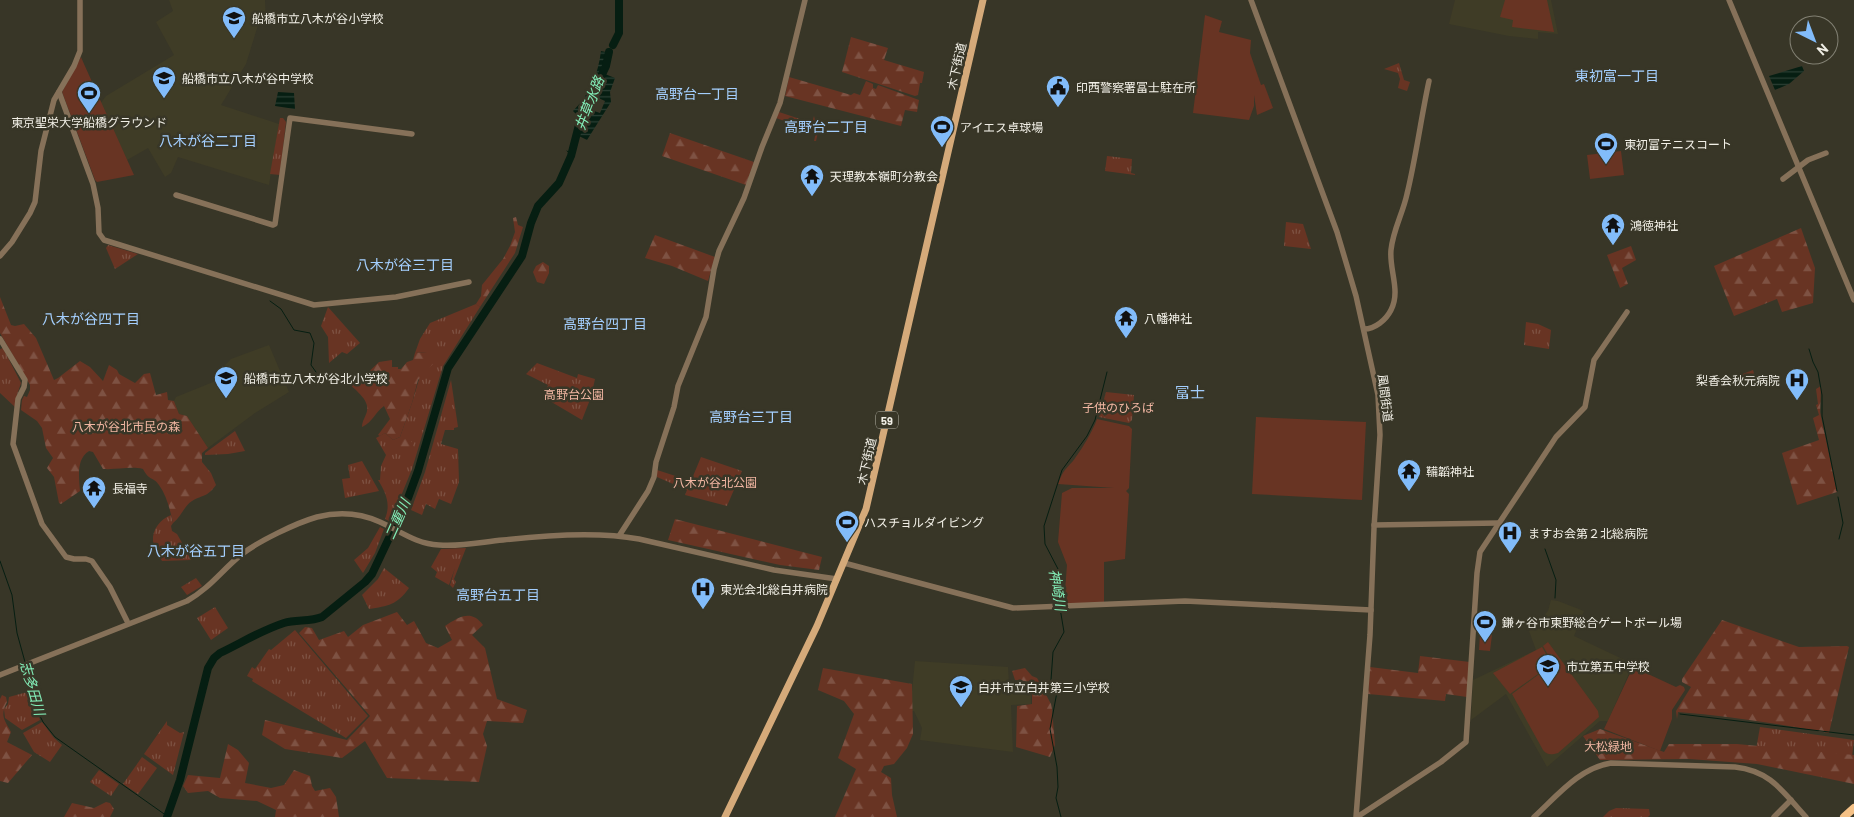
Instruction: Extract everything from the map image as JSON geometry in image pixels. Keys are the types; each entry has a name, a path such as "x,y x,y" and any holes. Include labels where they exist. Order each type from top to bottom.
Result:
{"highway":[{"path":"1844,817 1854,808"}],"main road":[{"name":"木下街道","path":"725,817 817,626 860,524 872,485 983,0"}],"street":[{"path":"0,256 12,242 33,208 41,151 54,100 74,66 80,51 80,0"},
{"path":"619,536 648,491 654,476 656,462 674,407 678,386 706,317 719,251 744,198 780,103 805,0"},
{"name":"風間街道","path":"1251,0 1337,232 1364,329 1379,411 1380,435 1371,610 1356,817"},
{"path":"1729,0 1854,300"},
{"path":"1364,329 1374,327 1382,322 1391,310 1394,302 1395,289 1391,249 1394,233 1407,194 1429,81"},
{"path":"58,92 93,184 98,208 99,234 104,240 314,305 396,297 469,282"},
{"path":"176,195 273,225 275,224 290,118 412,134"},
{"path":"1783,179 1799,165 1826,153"},
{"path":"1356,817 1441,762 1466,742 1480,552 1556,437 1585,407 1594,360 1626,312"},
{"path":"0,339 24,380 24,387 18,399 13,444 42,524 66,557 92,561 110,587 127,621"},
{"path":"0,675 187,600 205,589 247,550 308,520 323,516 350,514 374,520 420,542 438,546 544,536 619,536 774,570 837,579"},
{"path":"1374,525 1498,523"},
{"path":"844,563 1014,608 1185,601 1371,610"},
{"path":"1535,817 1577,777 1594,767 1611,763 1745,768 1766,776 1792,800 1806,817"},
{"path":"1774,817 1792,800"}],"shaded area":[{"path":"169,0 265,0 266,24 258,25 246,64 221,105 279,124 269,185 178,157 171,173 165,177 148,148 127,160 100,104 106,96 174,55 156,22 173,11"},
{"path":"1455,0 1551,0 1558,34 1538,32 1538,39 1509,36 1449,24"},
{"path":"601,51 606,52 603,66 579,117 573,111 589,91 598,68"},
{"path":"1802,66 1804,71 1789,84 1775,90 1769,76"},
{"path":"605,74 615,78 610,92 611,102 587,140 579,136 588,109 600,113 605,101 594,96"},
{"path":"278,92 294,93 295,109 275,106"},
{"name":"船橋市立八木が谷北小学校","path":"269,345 289,392 255,413 208,448 187,416 179,414 174,401 176,397 218,380 219,371 231,359"},
{"name":"市立第五中学校","path":"1551,600 1584,611 1574,636 1633,664 1608,721 1600,721 1547,767 1506,694 1471,720 1473,680 1536,650 1529,631 1548,611"},
{"name":"白井市立白井第三小学校","path":"915,661 1008,667 1009,684 1031,683 1031,704 1011,705 1013,752 920,740 922,728 914,711 910,711"}],"green space":[{"path":"1505,0 1547,0 1554,32 1512,27 1513,20 1500,17"},
{"path":"1205,15 1222,21 1219,32 1251,40 1250,53 1261,85 1264,84 1273,108 1257,115 1254,95 1254,106 1249,120 1193,113"},
{"path":"851,37 888,48 884,60 924,72 918,95 915,96 842,72"},
{"name":"東京聖栄大学船橋グラウンド","path":"81,57 134,175 97,182 95,180 62,92"},
{"path":"1399,63 1404,80 1410,82 1407,91 1398,88 1400,79 1398,73 1384,69"},
{"path":"789,77 851,95 854,93 860,95 866,81 873,84 873,88 876,89 878,85 919,100 917,112 905,110 901,126 785,96"},
{"path":"779,112 812,123 814,116 815,120 821,119 816,141 814,141 816,132 776,118"},
{"path":"280,118 283,118 286,122 280,175 270,174"},
{"path":"670,133 754,162 746,185 662,156"},
{"name":"東初富テニスコート","path":"1621,151 1624,175 1590,179 1587,155"},
{"path":"1107,156 1132,159 1131,173 1135,175 1105,171"},
{"path":"516,217 518,225 523,227 515,253 480,307 476,304 481,296 482,285 503,259 510,246 515,232 513,218"},
{"path":"1286,222 1303,224 1311,249 1284,246"},
{"path":"1801,228 1815,268 1813,303 1782,312 1777,299 1734,316 1714,266"},
{"path":"655,235 715,257 708,281 672,266 645,258"},
{"path":"108,245 138,254 115,269 106,248"},
{"path":"1631,246 1636,260 1622,268 1628,284 1620,288 1607,255"},
{"path":"543,262 549,266 549,273 544,284 537,282 533,272 536,266"},
{"name":"八木が谷北市民の森","path":"0,297 11,325 24,324 36,338 54,380 80,361 90,367 103,381 109,365 117,370 119,374 135,383 144,374 150,373 156,395 167,392 168,400 174,401 179,414 187,416 208,448 202,453 202,462 211,473 216,485 213,489 189,503 173,523 162,489 143,469 103,469 93,452 89,451 80,463 80,491 61,504 59,503 54,477 47,468 53,458 46,448 42,428 37,421 21,410 22,400 24,396 27,397 30,385 0,333"},
{"path":"476,304 480,307 443,366 412,469 389,521 385,519 388,508 387,499 378,480 380,480 381,466 386,455 376,438 385,433 393,440 400,437 427,352 415,353 420,339 430,323"},
{"path":"328,307 360,343 347,354 342,352 329,363 328,337 321,326"},
{"path":"1526,322 1538,324 1551,330 1549,349 1524,345"},
{"path":"3,348 21,383 15,407 0,393 0,349"},
{"path":"427,352 433,355 433,364 418,380 400,437 393,440 385,433 380,436 378,435 390,419 384,406 362,427 367,411 366,402 347,381 350,380 356,384 379,362 392,360 392,367 401,369 407,362 413,360 415,353"},
{"name":"高野台公園","path":"537,363 577,378 578,374 595,379 591,397 582,420 543,397 548,385 526,374"},
{"path":"1753,370 1754,380 1738,386 1735,377"},
{"path":"451,380 458,427 454,428 454,430 445,430 441,444 458,449 459,482 451,504 439,499 435,509 426,504 422,515 411,510 425,472"},
{"path":"1821,386 1820,412 1837,492 1797,505 1782,453 1819,440 1813,418 1819,415 1816,405 1818,404 1816,389"},
{"name":"子供のひろば","path":"1106,392 1134,395 1132,420 1129,423 1099,417"},
{"path":"1256,417 1366,422 1362,500 1252,494"},
{"path":"1097,419 1129,426 1132,429 1129,488 1126,491 1129,494 1125,559 1104,562 1104,602 1064,604 1067,565 1058,542 1062,493 1072,488 1114,488 1058,484 1064,471 1086,441"},
{"path":"235,431 245,451 205,455 205,453"},
{"path":"405,439 411,441 413,446 409,456 404,457 395,453 395,448 400,441"},
{"name":"八木が谷北公園","path":"701,457 742,471 727,506 685,495 687,490 657,477 657,470 691,481"},
{"path":"362,461 379,491 345,498 342,479 350,478 348,465"},
{"path":"171,515 172,531 177,534 191,560 162,561 155,548 153,541 154,532 164,519"},
{"path":"675,519 822,557 819,570 780,565 668,540"},
{"path":"380,527 384,529 375,553 363,573 354,560 368,548"},
{"path":"466,548 454,579 456,582 453,588 450,585 455,568 449,585 435,577 437,572 431,567 441,549"},
{"path":"384,568 409,588 392,604 369,609 362,595 378,579"},
{"path":"196,578 202,586 187,595 181,587"},
{"path":"215,607 228,628 211,640 197,618"},
{"path":"397,612 407,625 414,621 426,643 438,648 452,640 445,626 465,616 474,617 478,620 483,625 472,635 485,648 497,699 527,710 523,723 487,721 483,734 487,746 479,782 387,778 365,741 342,758 285,749 262,735 265,720 347,740 370,716 299,633 305,627 312,628 319,640 344,631 348,637 363,625"},
{"path":"1722,620 1799,647 1849,647 1829,733 1754,721 1678,712 1677,719 1676,711 1691,687 1682,682 1682,679"},
{"path":"295,630 368,716 346,738 252,681 253,679 247,676 252,667 255,669 269,649 271,650"},
{"name":"鎌ヶ谷市東野総合ゲートボール場","path":"1480,634 1492,635 1490,651 1479,650"},
{"path":"1548,642 1598,711 1599,717 1558,753 1551,754 1543,750 1512,694 1553,664 1543,646"},
{"path":"1542,647 1552,664 1510,694 1493,673"},
{"path":"1420,656 1470,662 1467,697 1446,694 1445,701 1368,694 1370,667 1418,673"},
{"path":"1633,667 1676,687 1680,685 1685,690 1672,710 1672,719 1660,751 1604,729"},
{"path":"823,668 912,684 913,734 907,748 894,764 884,766 881,772 891,778 892,795 897,817 835,817 856,769 838,758 854,714 844,701 818,690"},
{"path":"1025,668 1032,676 1037,678 1051,704 1055,745 1050,757 1016,747 1017,706 1032,704 1032,682 1015,680 1012,671"},
{"path":"31,691 40,720 22,730 5,718 4,709 8,704 9,697"},
{"path":"2,695 6,697 7,702 3,714 11,732 7,742 32,755 8,783 0,781 0,699"},
{"path":"167,721 167,725 180,733 184,732 173,775 144,754"},
{"path":"42,722 62,745 50,762 34,752 23,733"},
{"path":"1760,727 1854,740 1850,773 1754,761"},
{"name":"大松緑地","path":"1600,729 1664,752 1669,744 1737,744 1854,755 1854,784 1757,764 1689,759 1600,760 1583,736"},
{"path":"228,744 238,750 249,763 245,783 271,788 284,785 294,770 310,776 315,791 330,788 336,797 339,817 275,817 276,810 257,801 220,798 208,791 188,793 183,786 188,775 220,778"},
{"path":"142,757 157,768 138,794 123,784"},
{"path":"99,770 119,784 111,796 90,782"},
{"path":"106,802 110,803 114,809 110,817 64,817 72,803 94,808"},
{"path":"1616,808 1649,809 1650,815 1648,817 1603,817 1609,811"}],"waterway":[{"name":"井草水路","path":"613,45 619,33 619,0"},
{"name":"二重川","path":"167,817 180,780 208,668 214,658 220,653 276,626 322,617 365,582 372,574 408,498 418,471 448,368 522,256 538,206 559,183 571,156 580,121 606,66 609,52"},
{"name":"二重川","path":"567,151 571,154"},
{"path":"270,301 281,309 294,330 310,333 314,343 311,365 316,372"},
{"path":"1809,349 1818,372 1822,395 1822,416 1837,491"},
{"name":"神崎川","path":"1059,604 1058,569 1045,544 1044,526 1062,470 1087,436 1095,420 1107,372"},
{"path":"1838,497 1843,523 1839,539"},
{"name":"二重川","path":"387,533 391,535"},
{"path":"1545,549 1556,580 1555,598"},
{"name":"志多田川","path":"0,561 12,595 17,633 25,662"},
{"name":"神崎川","path":"1060,608 1064,632 1053,652 1051,680 1057,692 1050,729 1057,767 1058,787 1056,798 1061,817"},
{"name":"志多田川","path":"27,668 39,714 55,737 167,816"},
{"path":"1680,714 1854,735"}],"place":[{"name":"船橋市立八木が谷小学校","path":"234,39"},
{"name":"船橋市立八木が谷中学校","path":"164,99"},
{"name":"印西警察署冨士駐在所","path":"1058,108"},
{"name":"東京聖栄大学船橋グラウンド","path":"89,114"},
{"name":"アイエス卓球場","path":"942,148"},
{"name":"東初富テニスコート","path":"1606,165"},
{"name":"天理教本嶺町分教会","path":"812,197"},
{"name":"鴻徳神社","path":"1613,246"},
{"name":"八幡神社","path":"1126,339"},
{"name":"船橋市立八木が谷北小学校","path":"226,399"},
{"name":"梨香会秋元病院","path":"1797,401"},
{"name":"鞴韜神社","path":"1409,492"},
{"name":"長福寺","path":"94,509"},
{"name":"ハスチョルダイビング","path":"847,543"},
{"name":"ますお会第２北総病院","path":"1510,554"},
{"name":"東光会北総白井病院","path":"703,610"},
{"name":"鎌ヶ谷市東野総合ゲートボール場","path":"1485,643"},
{"name":"市立第五中学校","path":"1548,687"},
{"name":"白井市立白井第三小学校","path":"961,708"}],"district":[{"name":"東初富一丁目","path":"1617,75"},
{"name":"高野台一丁目","path":"697,93"},
{"name":"高野台二丁目","path":"826,126"},
{"name":"八木が谷二丁目","path":"208,140"},
{"name":"八木が谷三丁目","path":"405,264"},
{"name":"八木が谷四丁目","path":"91,318"},
{"name":"高野台四丁目","path":"605,323"},
{"name":"冨士","path":"1190,392"},
{"name":"高野台三丁目","path":"751,416"},
{"name":"八木が谷五丁目","path":"196,550"},
{"name":"高野台五丁目","path":"498,594"}]}
